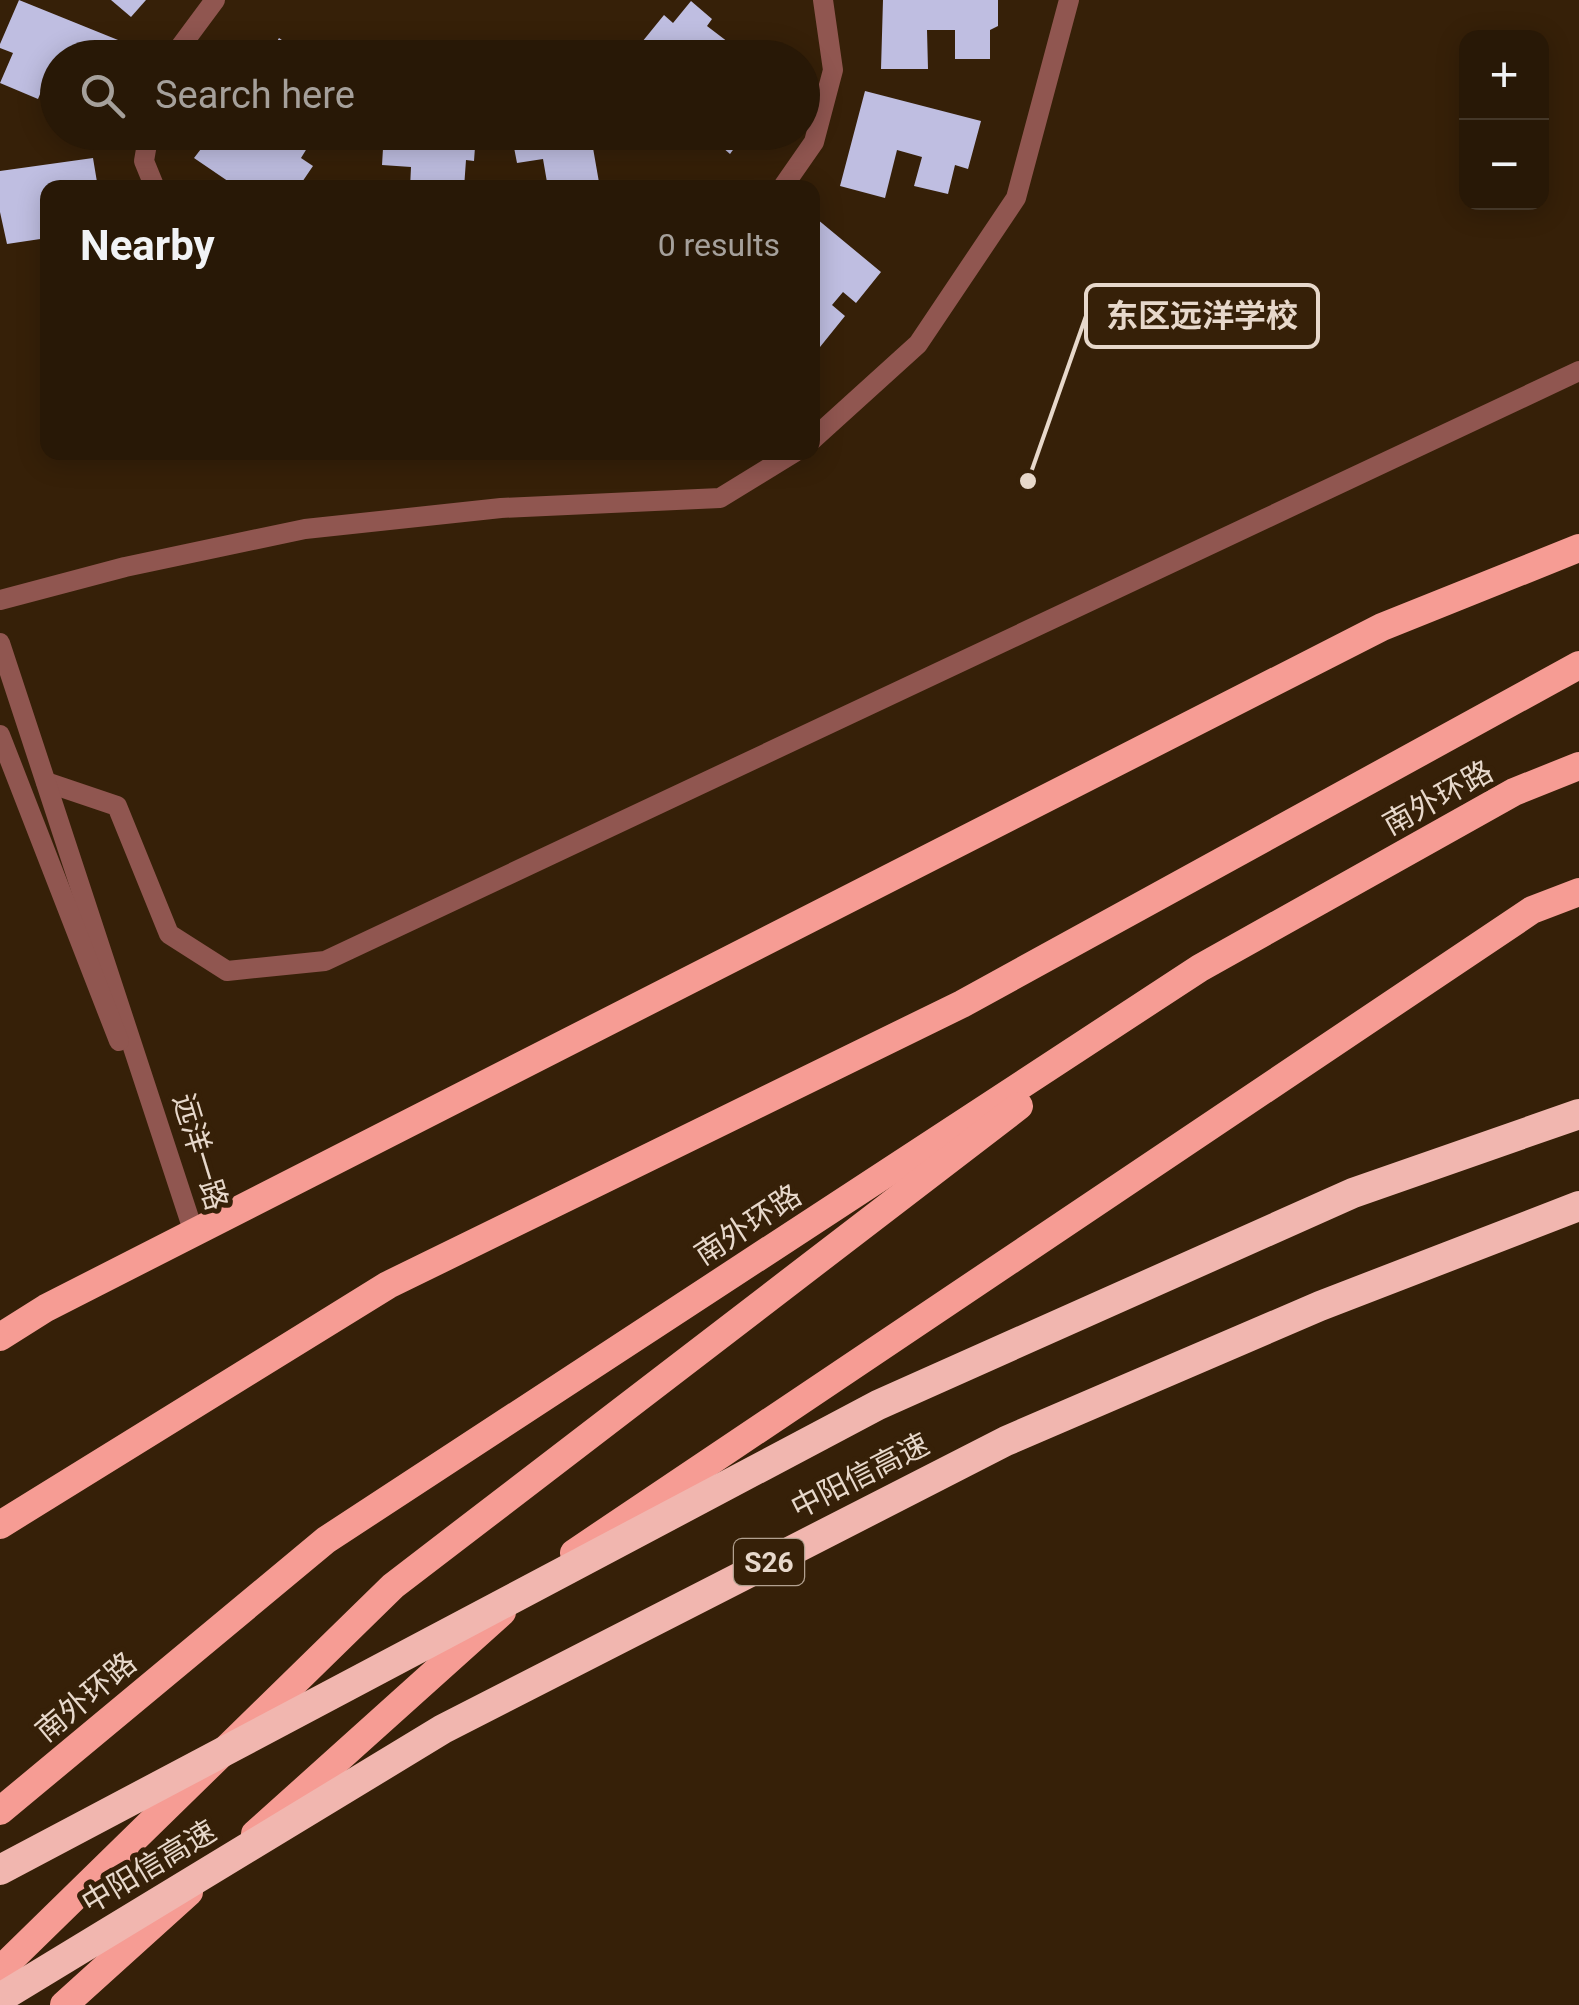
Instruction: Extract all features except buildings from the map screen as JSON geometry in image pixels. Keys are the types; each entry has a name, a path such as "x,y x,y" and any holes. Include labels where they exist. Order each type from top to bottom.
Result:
{"highway":[{"path":"0,1337 46,1308 194,1232 1382,628 1579,548"},
{"path":"0,1525 388,1285 962,1004 1579,665"},
{"name":"南外环路","path":"0,1811 326,1540 1200,968 1514,792 1579,766"},
{"path":"64,2005 547,1572 1532,910 1579,892"},
{"path":"0,1970 393,1586 1200,968"},
{"name":"中阳信高速","path":"0,1870 878,1405 1353,1193 1579,1114"},
{"name":"中阳信高速","path":"0,1998 442,1729 1006,1441 1320,1306 1579,1206"}],"street":[{"path":"185,40 215,0"},
{"path":"820,118 832,70 823,0"},
{"path":"820,433 918,344 1016,198 1070,0"},
{"path":"146,150 144,161 151,180"},
{"path":"788,180 808,150"},
{"path":"46,782 117,806 170,934 227,971 325,961 1579,371"},
{"path":"0,600 126,567 305,529 501,508 720,498 782,460"},
{"name":"远洋一路","path":"0,643 194,1232"},
{"name":"远洋一路","path":"0,736 194,1232"}],"place":[{"name":"东区远洋学校","path":"1028,481"}]}
